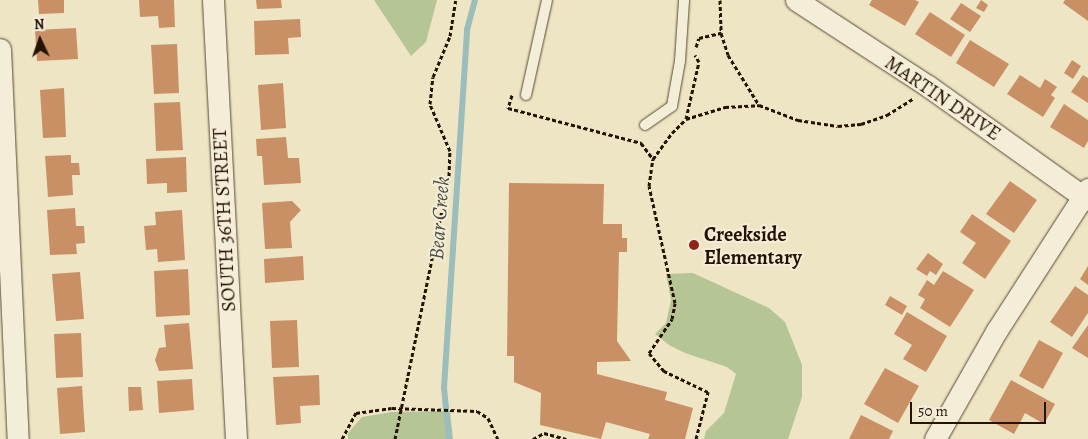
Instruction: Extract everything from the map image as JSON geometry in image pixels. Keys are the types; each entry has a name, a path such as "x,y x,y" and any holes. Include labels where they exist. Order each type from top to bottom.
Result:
{"street":[{"name":"SOUTH 36TH STREET","path":"212,0 236,439"},
{"name":"MARTIN DRIVE","path":"796,0 928,86 1086,195"},
{"path":"0,49 18,439"},
{"path":"936,439 997,330 1086,195"}],"lane":[{"path":"526,95 547,0"},
{"path":"645,126 672,106 680,60 684,0"}],"path":[{"path":"395,439 449,176 450,151 430,104 432,77 450,36 456,0"},
{"path":"720,0 721,33 728,55 759,105"},
{"path":"686,119 699,62 694,54 699,38 721,33"},
{"path":"696,439 708,392 664,371 649,353 672,319 675,303 649,186 653,159 672,132 686,119 726,107 759,105 798,120 816,124 838,126 861,124 887,115 903,106 928,86"},
{"path":"513,90 508,108 641,143 653,159"},
{"path":"342,439 356,414 392,408 477,411 488,418 498,439"},
{"path":"533,439 544,433 566,439"}],"green space":[{"path":"374,0 437,0 426,42 411,56"},
{"path":"693,273 769,308 785,322 802,365 802,397 788,439 704,439 706,431 724,413 736,374 727,367 685,353 669,345 655,334 666,323 671,300 666,274"},
{"path":"450,411 453,439 348,439 348,433 362,417 392,412"}],"building":[{"path":"38,0 64,0 64,13 39,14"},
{"path":"139,0 174,0 175,27 159,28 158,16 140,17"},
{"path":"256,0 281,0 282,8 257,9"},
{"path":"872,0 915,0 919,2 905,26 869,5"},
{"path":"981,0 988,5 984,12 976,8"},
{"path":"1065,0 1088,0 1088,21 1063,3"},
{"path":"961,3 981,16 970,32 950,19"},
{"path":"930,12 965,35 951,57 915,34"},
{"path":"300,19 301,37 288,38 289,54 255,55 254,21"},
{"path":"76,28 78,59 37,61 35,30"},
{"path":"970,40 1009,64 994,87 956,63"},
{"path":"177,44 179,93 154,94 151,45"},
{"path":"1072,60 1081,66 1073,79 1064,73"},
{"path":"1020,75 1040,88 1045,79 1057,87 1051,95 1055,98 1043,117 1007,94"},
{"path":"1083,75 1088,78 1088,103 1071,92"},
{"path":"283,83 286,128 261,130 258,85"},
{"path":"64,88 66,137 43,138 40,90"},
{"path":"180,102 183,150 156,151 154,103"},
{"path":"1064,104 1088,120 1088,141 1084,148 1050,127"},
{"path":"286,137 288,158 299,158 301,183 264,185 262,156 257,156 256,139"},
{"path":"71,155 71,163 79,163 80,175 72,175 73,195 48,197 45,156"},
{"path":"186,157 187,192 167,193 167,183 147,184 146,159"},
{"path":"1010,181 1037,200 1014,233 986,214"},
{"path":"509,183 604,184 603,224 622,224 622,238 627,238 627,252 619,252 617,341 631,361 597,362 597,374 667,392 665,400 693,408 685,439 648,439 650,434 606,422 601,439 540,425 541,393 514,382 514,356 507,356"},
{"path":"292,201 301,210 290,222 292,248 265,249 262,203"},
{"path":"75,208 76,226 84,226 85,243 76,244 77,254 50,255 47,210"},
{"path":"182,210 185,260 158,262 157,249 146,250 144,226 156,225 155,212"},
{"path":"972,214 1011,241 985,279 962,263 976,243 960,232"},
{"path":"928,253 943,264 936,275 930,271 927,276 916,269"},
{"path":"303,256 304,280 265,283 264,259"},
{"path":"1088,266 1088,285 1080,279"},
{"path":"188,269 190,315 156,317 154,271"},
{"path":"943,271 974,290 950,327 920,308 925,299 918,295 927,280 934,285"},
{"path":"80,272 84,319 56,321 52,274"},
{"path":"1075,286 1088,295 1088,313 1072,337 1050,322"},
{"path":"890,296 907,306 902,315 885,305"},
{"path":"907,312 947,336 926,372 903,359 912,345 894,334"},
{"path":"297,320 299,367 272,368 270,321"},
{"path":"189,323 193,369 159,371 155,360 159,348 166,347 164,325"},
{"path":"1088,325 1088,358 1072,348"},
{"path":"81,333 83,377 56,378 54,334"},
{"path":"1039,340 1063,353 1043,389 1019,376"},
{"path":"885,368 919,386 898,423 864,404"},
{"path":"319,375 320,405 300,406 301,423 276,425 273,377"},
{"path":"192,379 194,410 159,413 157,381"},
{"path":"1011,380 1055,404 1044,424 1025,413 1014,434 989,420"},
{"path":"82,386 85,432 60,434 57,388"},
{"path":"128,387 141,387 143,410 129,411"},
{"path":"861,415 893,431 889,439 849,439"}],"waterway":[{"name":"Bear Creek","path":"449,439 444,388 467,30 475,0"}],"place":[{"name":"Creekside Elementary","path":"694,245"}]}
